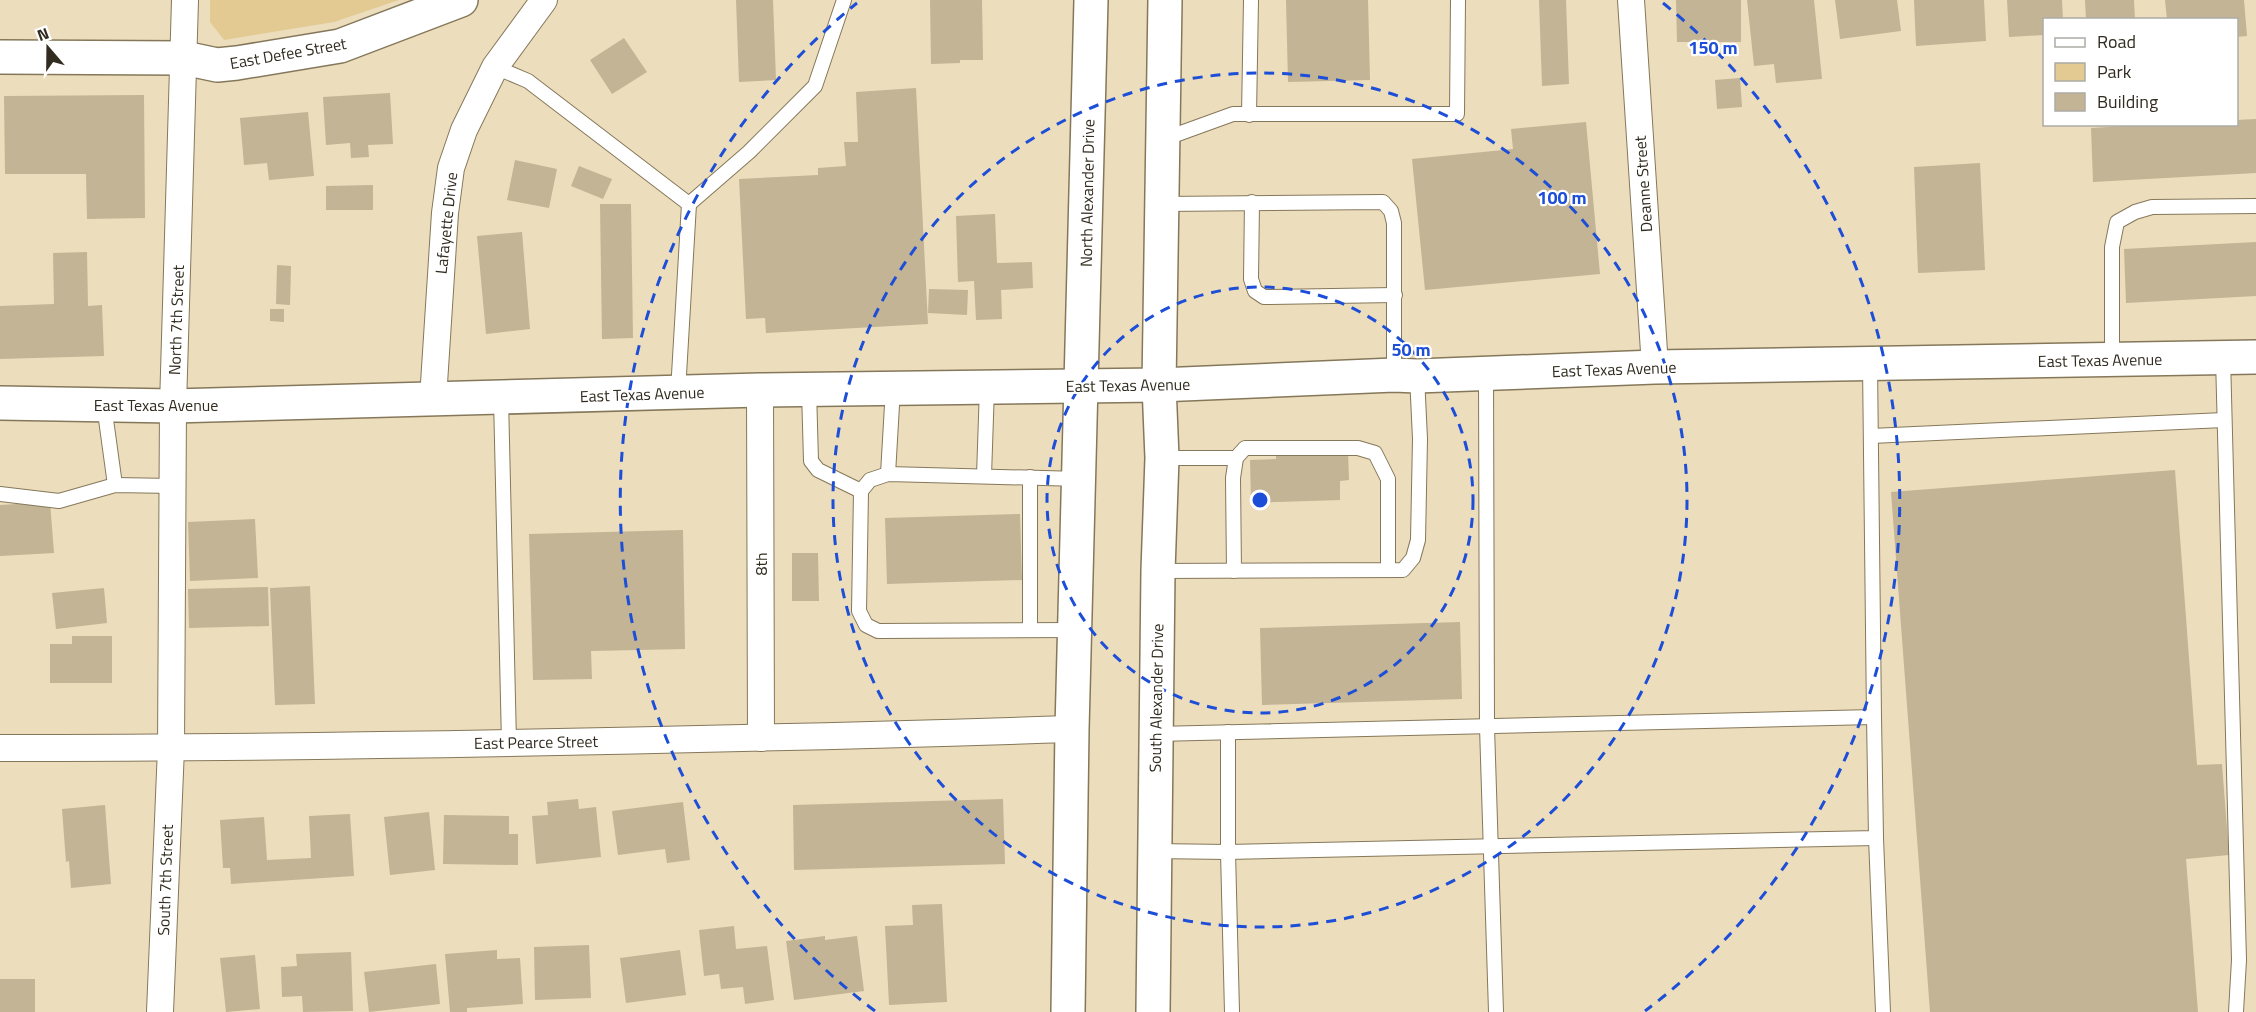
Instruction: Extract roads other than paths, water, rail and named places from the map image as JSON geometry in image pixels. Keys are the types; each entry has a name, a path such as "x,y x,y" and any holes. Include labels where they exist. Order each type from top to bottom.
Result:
{"main road":[{"name":"East Defee Street","path":"0,57 184,58 217,65 227,64 340,46 461,0"},
{"name":"North Alexander Drive","path":"1083,385 1091,0"},
{"path":"1159,385 1165,0"},
{"name":"East Texas Avenue","path":"0,403 173,406 760,390 1159,385 1655,367 2256,357"},
{"path":"1068,1012 1072,729 1083,385"},
{"name":"South Alexander Drive","path":"1153,1012 1158,571 1162,458 1159,385"}],"street":[{"name":"North 7th Street","path":"171,748 173,406 185,0"},
{"name":"Lafayette Drive","path":"433,399 445,213 451,168 464,130 495,67 544,0"},
{"name":"Deanne Street","path":"1631,0 1655,367"},
{"name":"8th","path":"760,390 761,738"},
{"name":"East Pearce Street","path":"0,748 509,743 1072,729"},
{"name":"South 7th Street","path":"160,1012 171,748"}],"lane":[{"path":"678,393 689,204 749,152 815,86 844,0"},
{"path":"1250,115 1251,0"},
{"path":"1164,139 1233,114 1458,114 1458,0"},
{"path":"495,67 528,81 689,204"},
{"path":"1251,202 1251,279 1256,291 1264,297 1395,295"},
{"path":"1158,571 1403,570 1413,558 1418,540 1420,439 1406,375 1395,295 1394,223 1391,211 1383,202 1163,204"},
{"path":"2112,360 2112,247 2117,222 2135,212 2152,207 2256,206"},
{"path":"2223,358 2239,960 2236,1012"},
{"path":"1870,363 1876,837 1883,1012"},
{"path":"1486,373 1487,727 1496,1012"},
{"path":"984,476 987,387"},
{"path":"888,474 893,388"},
{"path":"809,390 811,461 818,470 861,491"},
{"path":"501,398 509,743"},
{"path":"104,405 115,485"},
{"path":"1871,436 2224,420"},
{"path":"1234,571 1233,478 1236,458 1245,448 1358,448 1375,453 1388,479 1388,570"},
{"path":"1162,458 1236,458"},
{"path":"1075,630 878,631 866,625 859,611 861,491 870,480 888,474 1080,479"},
{"path":"1030,477 1030,630"},
{"path":"0,494 59,501 115,485 172,486"},
{"path":"1156,734 1874,717"},
{"path":"1228,732 1232,1012"},
{"path":"1154,851 1228,852 1876,837"}]}
